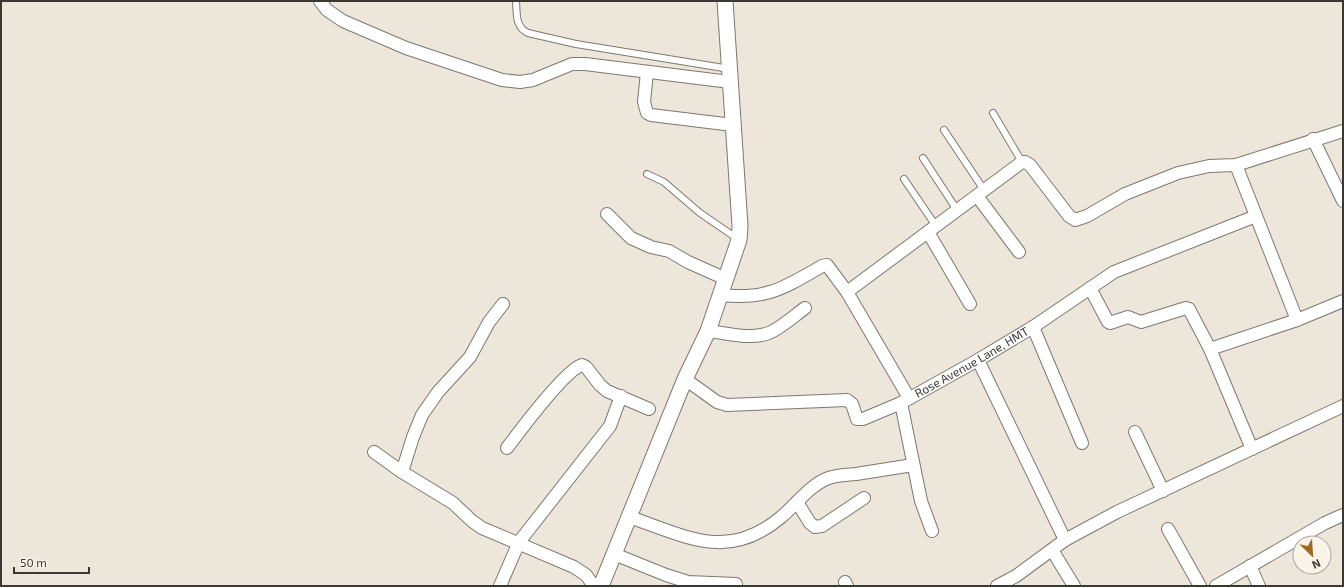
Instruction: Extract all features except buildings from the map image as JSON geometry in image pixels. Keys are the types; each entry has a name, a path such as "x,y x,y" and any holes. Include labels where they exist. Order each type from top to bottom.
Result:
{"street":[{"path":"320,1 328,10 343,21 406,48 502,80 520,82 533,80 572,64 585,64 646,72 730,75"},
{"path":"601,586 685,379 708,331 739,240 740,226 725,1"},
{"path":"646,72 644,102 647,113 651,115 733,125"},
{"path":"847,292 1022,162 1030,165 1069,216 1075,220 1087,216 1125,194 1178,173 1202,167 1236,165 1313,139 1343,131"},
{"path":"1313,139 1343,200"},
{"path":"1236,165 1297,320"},
{"path":"980,193 1019,252"},
{"path":"607,214 631,238 651,247 669,251 688,262 726,279"},
{"name":"Rose Avenue Lane, HMT","path":"685,379 717,402 727,405 847,400 852,404 855,415 860,420 905,400 978,360 1033,327 1104,277 1124,267 1256,216"},
{"path":"932,229 970,304"},
{"path":"721,295 747,297 770,293 787,286 824,265 830,268 847,292 905,400 913,465 921,501 932,531"},
{"path":"1090,288 1108,322 1110,323 1128,317 1141,322 1188,308 1210,349 1252,449"},
{"path":"1210,349 1297,320 1343,302"},
{"path":"402,472 413,437 422,415 438,392 470,357 489,322 503,304"},
{"path":"708,331 748,336 763,334 776,329 805,308"},
{"path":"1033,327 1082,443"},
{"path":"978,360 1065,540"},
{"path":"506,448 534,412 578,366 586,367 600,385 607,391 649,409"},
{"path":"500,586 519,542 610,426 621,396"},
{"path":"997,586 1016,576 1065,540 1117,512 1343,406"},
{"path":"1135,432 1163,491"},
{"path":"374,452 402,472 447,498 482,528 574,566 586,576 594,586"},
{"path":"629,517 701,541 723,544 744,540 762,531 780,519 819,483 833,477 913,465"},
{"path":"797,502 810,523 816,527 822,526 864,498"},
{"path":"1216,586 1325,523 1343,515"},
{"path":"1168,528 1200,586"},
{"path":"1052,550 1074,586"},
{"path":"614,554 666,575 688,582 736,584"},
{"path":"1250,566 1259,586"}],"lane":[{"path":"516,1 517,22 522,30 528,33 730,75"},
{"path":"993,113 1022,162"},
{"path":"944,130 980,193"},
{"path":"923,158 957,210"},
{"path":"647,174 664,182 700,213 739,240"},
{"path":"904,179 932,229"}]}
